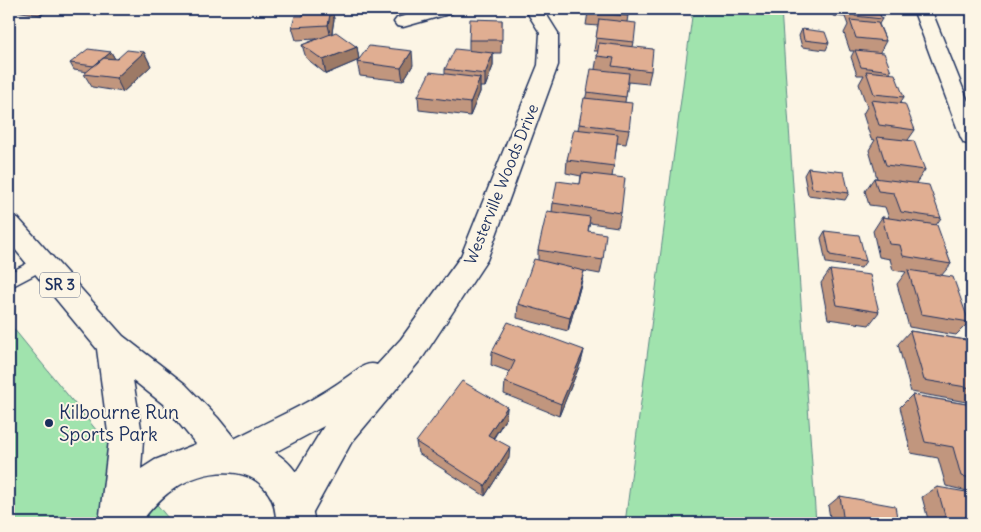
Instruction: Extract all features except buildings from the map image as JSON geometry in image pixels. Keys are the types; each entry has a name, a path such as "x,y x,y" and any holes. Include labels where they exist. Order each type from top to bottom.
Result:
{"street":[{"path":"403,22 446,9"},
{"name":"Westerville Woods Drive","path":"295,516 339,432 412,348 473,260 548,65 548,33 534,9"},
{"path":"922,9 972,138"},
{"name":"SR 3","path":"9,225 112,345 174,394 232,454"},
{"path":"112,345 126,440 118,522"},
{"name":"Westerville Woods Drive","path":"232,454 343,399 412,348"},
{"path":"118,522 140,494 167,473 196,459 232,454 258,460 275,472 288,488 295,516"}],"lane":[{"path":"9,281 40,263"}],"green space":[{"path":"693,9 781,9 816,523 625,523"},
{"name":"Kilbourne Run Sports Park","path":"9,323 172,523 9,523"}],"place":[{"name":"Kilbourne Run Sports Park","path":"49,423"}]}
